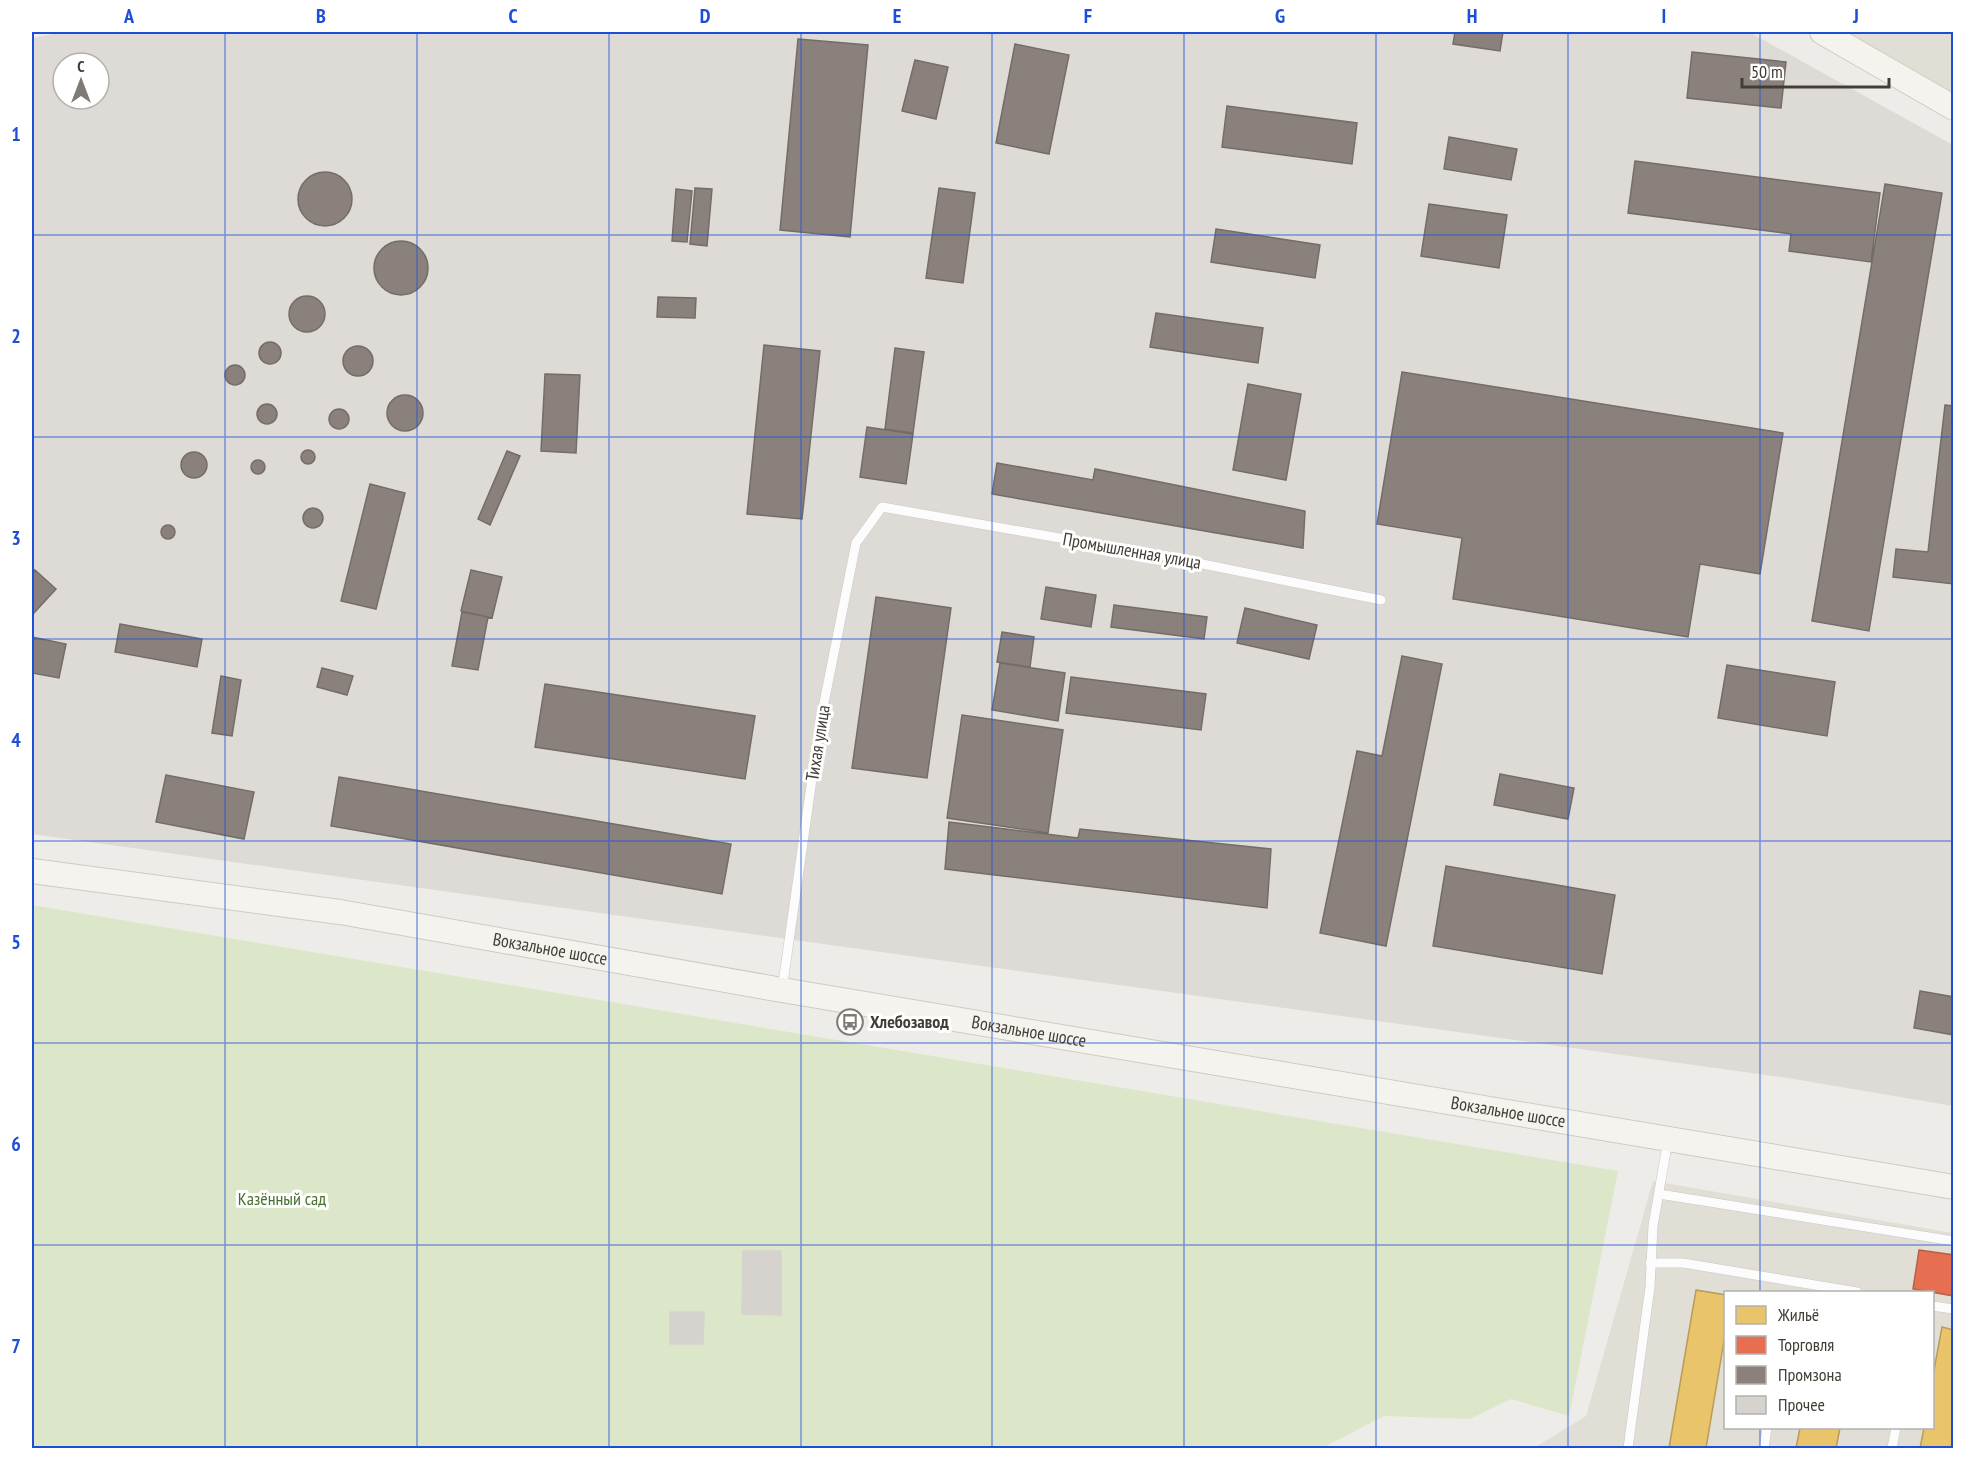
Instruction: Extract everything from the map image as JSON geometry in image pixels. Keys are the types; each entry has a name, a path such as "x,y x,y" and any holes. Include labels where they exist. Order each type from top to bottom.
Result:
{"main road":[{"path":"1822,32 1953,108"},
{"name":"Вокзальное шоссе","path":"32,871 340,912 782,990 1953,1187"}],"lane":[{"name":"Промышленная улица","path":"882,507 1163,556 1381,600"},
{"name":"Тихая улица","path":"782,990 820,723 856,543 882,507"},
{"path":"1628,1449 1650,1287 1650,1263 1668,1140"},
{"path":"1659,1194 1953,1241"},
{"path":"1650,1263 1683,1263 1846,1291"},
{"path":"1790,1291 1792,1281"},
{"path":"1934,1306 1953,1309"},
{"path":"1764,1449 1767,1429"},
{"path":"1892,1449 1896,1429"}],"shaded area":[{"path":"63,32 1749,32 1953,145 1953,1106 1788,1078 32,834 32,38"},
{"path":"1844,32 1953,32 1953,103"},
{"path":"1653,1181 1953,1233 1953,1448 1534,1448 1586,1416"}],"green space":[{"name":"Казённый сад","path":"32,905 1618,1171 1569,1416 1511,1399 1470,1419 1384,1416 1322,1448 32,1448"}],"building: Жильё":[{"path":"1696,1290 1724,1295 1724,1341 1706,1448 1669,1448"},
{"path":"1942,1327 1954,1330 1954,1448 1920,1448 1924,1429 1934,1429 1934,1370"},
{"path":"1800,1429 1840,1429 1836,1448 1796,1448"}],"building: Торговля":[{"path":"1919,1250 1954,1255 1954,1296 1913,1289"}],"building: Промзона":[{"path":"1455,32 1503,32 1500,51 1453,44"},
{"path":"798,39 868,45 850,237 780,230"},
{"path":"1015,44 1069,55 1049,154 996,143"},
{"path":"1692,52 1786,62 1781,108 1687,98"},
{"path":"915,60 948,67 936,119 902,111"},
{"path":"1227,106 1357,123 1352,164 1222,147"},
{"path":"1449,137 1517,149 1511,180 1444,169"},
{"path":"1635,161 1880,193 1871,262 1789,251 1791,234 1628,213"},
{"path":"325,172 335,174 344,180 350,189 352,199 350,209 344,218 335,224 325,226 315,224 306,218 300,209 298,199 300,189 306,180 315,174"},
{"path":"1885,184 1942,193 1869,631 1812,621"},
{"path":"695,188 712,189 707,246 690,244"},
{"path":"939,188 975,193 963,283 926,278"},
{"path":"676,189 692,191 687,242 672,241"},
{"path":"1429,204 1507,215 1499,268 1421,256"},
{"path":"1216,229 1320,245 1315,278 1211,262"},
{"path":"401,241 411,243 420,249 426,258 428,268 426,278 420,287 411,293 401,295 391,293 382,287 376,278 374,268 376,258 382,249 391,243"},
{"path":"307,296 319,302 325,314 319,326 307,332 295,326 289,314 295,302"},
{"path":"658,297 696,298 695,318 657,317"},
{"path":"1156,313 1263,328 1258,363 1150,347"},
{"path":"266,342 274,342 281,349 281,357 274,364 266,364 259,357 259,349"},
{"path":"764,345 820,351 802,519 747,514"},
{"path":"358,346 364,347 372,355 372,367 364,375 358,376 352,375 344,367 343,361 344,355 352,347"},
{"path":"895,348 924,352 913,433 885,429"},
{"path":"235,365 242,368 245,375 242,382 235,385 228,382 225,375 228,368"},
{"path":"1402,372 1783,433 1760,574 1700,564 1688,637 1453,599 1462,538 1377,524"},
{"path":"545,374 580,375 576,453 541,451"},
{"path":"1248,384 1301,394 1286,480 1233,470"},
{"path":"405,395 417,401 423,413 417,425 405,431 393,425 387,413 393,401"},
{"path":"267,404 274,407 277,414 274,421 267,424 260,421 257,414 260,407"},
{"path":"1945,405 1954,406 1954,584 1893,577 1896,549 1928,552"},
{"path":"339,409 346,412 349,419 346,426 339,429 332,426 329,419 332,412"},
{"path":"867,427 913,434 906,484 860,477"},
{"path":"305,450 311,450 315,457 311,464 305,464 301,460 301,454"},
{"path":"507,451 520,456 490,525 478,519"},
{"path":"194,452 203,456 207,465 203,474 194,478 185,474 181,465 185,456"},
{"path":"255,460 261,460 265,467 261,474 255,474 251,470 251,464"},
{"path":"997,463 1093,480 1095,469 1305,511 1303,548 992,494"},
{"path":"370,484 405,493 376,609 341,601"},
{"path":"313,508 320,511 323,518 320,525 313,528 306,525 303,518 306,511"},
{"path":"165,525 171,525 175,532 171,539 165,539 161,535 161,529"},
{"path":"35,570 56,589 32,615 32,575"},
{"path":"471,570 502,577 492,618 461,611"},
{"path":"1046,587 1096,595 1091,627 1041,619"},
{"path":"876,597 951,608 927,778 852,768"},
{"path":"1114,605 1207,617 1204,639 1111,627"},
{"path":"1245,608 1317,625 1309,659 1237,643"},
{"path":"462,612 488,617 478,670 452,666"},
{"path":"120,624 202,639 197,667 115,652"},
{"path":"1002,632 1034,637 1030,667 997,662"},
{"path":"32,637 66,644 59,678 32,673"},
{"path":"1402,656 1442,664 1386,946 1320,933 1357,751 1382,756"},
{"path":"1000,663 1065,673 1058,721 992,710"},
{"path":"1727,665 1835,682 1827,736 1718,718"},
{"path":"322,668 353,676 347,695 317,687"},
{"path":"221,676 241,680 232,736 212,733"},
{"path":"1071,677 1206,694 1201,730 1066,713"},
{"path":"545,684 755,716 745,779 535,747"},
{"path":"962,715 1063,730 1048,833 947,818"},
{"path":"1500,774 1574,788 1568,819 1494,805"},
{"path":"166,775 254,792 244,839 156,822"},
{"path":"339,777 731,844 722,894 331,826"},
{"path":"949,822 1078,838 1080,829 1271,849 1267,908 945,869"},
{"path":"1446,866 1615,895 1602,974 1433,946"},
{"path":"1920,991 1954,997 1954,1035 1914,1028"}],"building: Прочее":[{"path":"743,1251 781,1251 781,1315 742,1314"},
{"path":"670,1312 704,1312 703,1344 670,1344"}],"place":[{"name":"Хлебозавод","path":"850,1022"}]}
